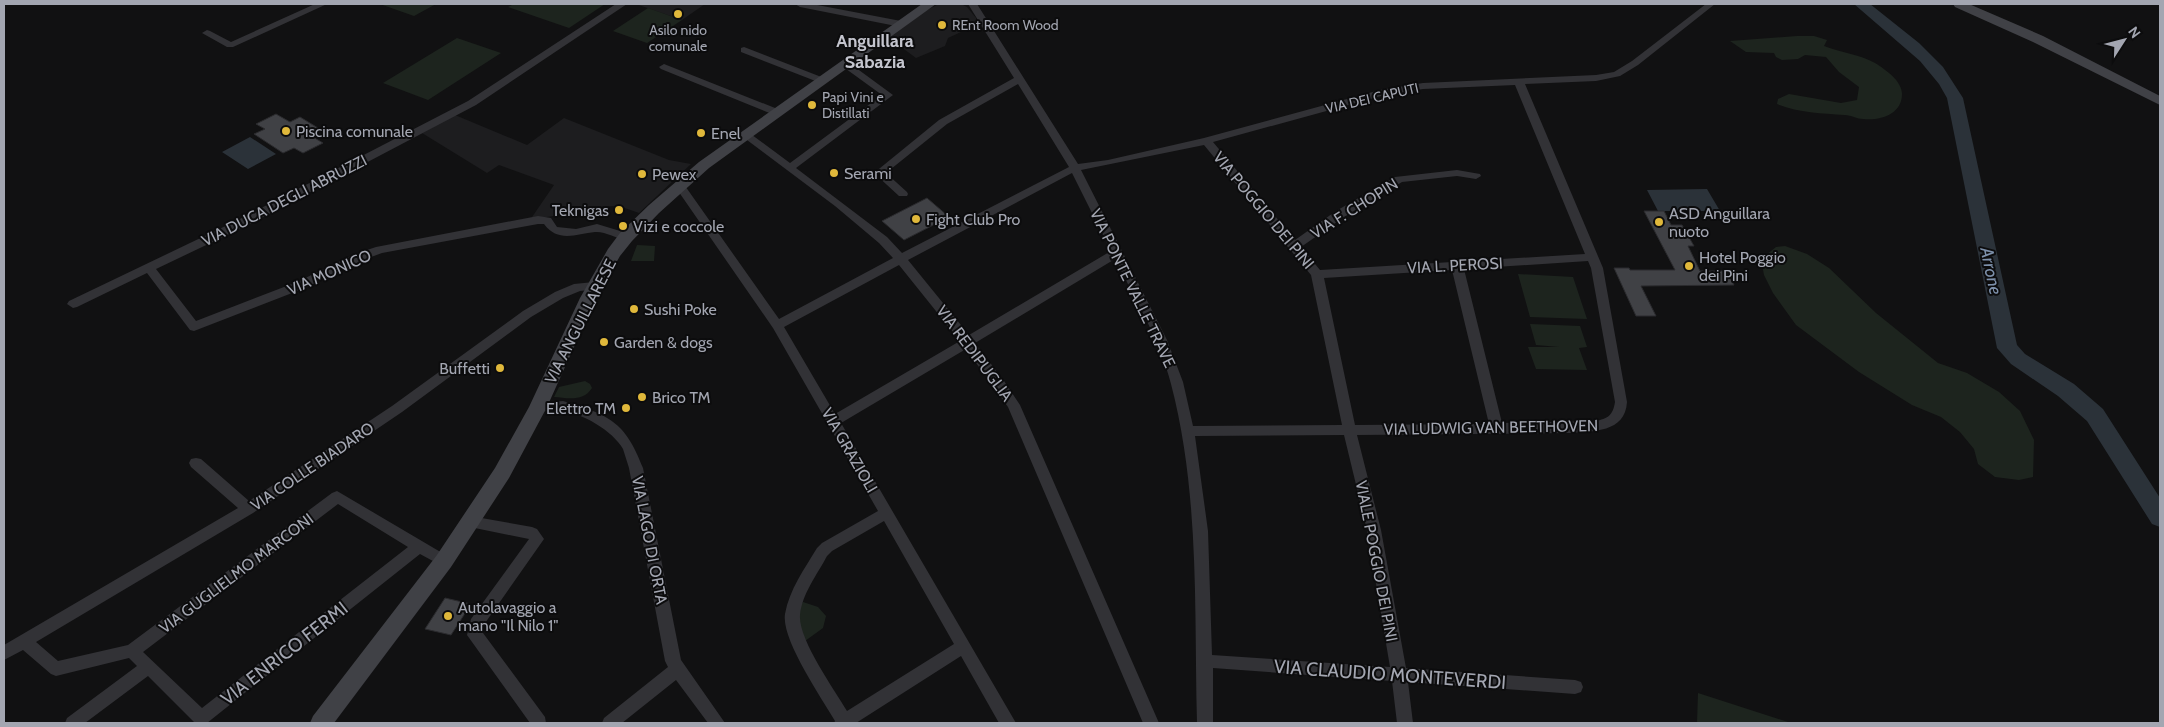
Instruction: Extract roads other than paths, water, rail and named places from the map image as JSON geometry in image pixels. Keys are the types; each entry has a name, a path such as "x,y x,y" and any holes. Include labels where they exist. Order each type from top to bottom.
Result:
{"main road":[{"name":"VIA ANGUILLARESE","path":"321,723 444,561 502,473 538,407 594,286 614,253 626,238 679,186 744,134 930,4"},
{"path":"1959,4 2038,39 2160,101"}],"street":[{"path":"207,33 230,45 322,4"},
{"name":"VIA DUCA DEGLI ABRUZZI","path":"73,304 242,223 472,103 622,4"},
{"path":"800,4 901,24"},
{"name":"VIA PONTE VALLE TRAVE","path":"972,4 1075,168 1161,340 1177,382 1188,431 1201,531 1205,661 1204,723"},
{"name":"VIA DEI CAPUTI","path":"777,325 1056,176 1075,168 1206,141 1380,93 1423,86 1596,78 1617,74 1636,63 1711,4"},
{"path":"744,50 821,80"},
{"path":"790,168 888,94 845,64"},
{"path":"664,67 776,112"},
{"path":"903,194 879,173 943,122 1020,79"},
{"name":"VIA LUDWIG VAN BEETHOVEN","path":"1188,431 1595,426 1613,422 1620,416 1621,402 1597,268 1519,82"},
{"name":"VIA REDIPUGLIA","path":"744,134 883,240 968,342 1014,405 1151,723"},
{"name":"VIA POGGIO DEI PINI","path":"1206,141 1317,274 1349,429"},
{"name":"VIA F. CHOPIN","path":"1294,246 1340,214 1399,179 1456,173 1476,176"},
{"name":"VIA GRAZIOLI","path":"679,186 777,325 1008,723"},
{"name":"VIA MONICO","path":"148,267 194,327 301,285 359,257 380,250 538,220 547,221 554,230 576,233 598,228 626,238"},
{"path":"834,421 1117,253"},
{"name":"VIA L. PEROSI","path":"1317,274 1593,257"},
{"path":"1457,265 1497,428"},
{"name":"VIA COLLE BIADARO","path":"4,653 248,509 396,409 527,314 578,287 594,286"},
{"name":"VIA LAGO DI ORTA","path":"538,407 563,406 590,415 612,427 628,446 636,468 672,655 677,669 718,723"},
{"name":"VIALE POGGIO DEI PINI","path":"1349,429 1374,530 1406,723"},
{"path":"196,463 248,509"},
{"name":"VIA GUGLIELMO MARCONI","path":"24,641 56,669 132,651 337,498 444,561"},
{"path":"886,513 827,547 822,552 794,606 790,621 795,636 843,723 963,646"},
{"path":"470,522 532,533 536,537 536,542 476,624 474,630 539,722"},
{"name":"VIA ENRICO FERMI","path":"132,651 201,718 419,546"},
{"name":"VIA CLAUDIO MONTEVERDI","path":"1205,661 1575,688"},
{"path":"73,723 148,667"},
{"path":"610,723 677,669"}],"waterway":[{"name":"Arrone","path":"1861,4 1914,46 1937,70 1955,98 2007,348 2018,359 2066,390 2095,415 2160,517"}],"place":[{"name":"Asilo nido comunale","path":"678,14"},
{"name":"REnt Room Wood","path":"942,25"},
{"name":"Papi Vini e Distillati","path":"812,105"},
{"name":"Piscina comunale","path":"286,131"},
{"name":"Enel","path":"701,133"},
{"name":"Serami","path":"834,173"},
{"name":"Pewex","path":"642,174"},
{"name":"Teknigas","path":"619,210"},
{"name":"Fight Club Pro","path":"916,219"},
{"name":"ASD Anguillara nuoto","path":"1659,222"},
{"name":"Vizi e coccole","path":"623,226"},
{"name":"Hotel Poggio dei Pini","path":"1689,266"},
{"name":"Sushi Poke","path":"634,309"},
{"name":"Garden & dogs","path":"604,342"},
{"name":"Buffetti","path":"500,368"},
{"name":"Brico TM","path":"642,397"},
{"name":"Elettro TM","path":"626,408"},
{"name":"Autolavaggio a mano \"Il Nilo 1\"","path":"448,616"}],"district":[{"name":"Anguillara Sabazia","path":"875,51"}]}
